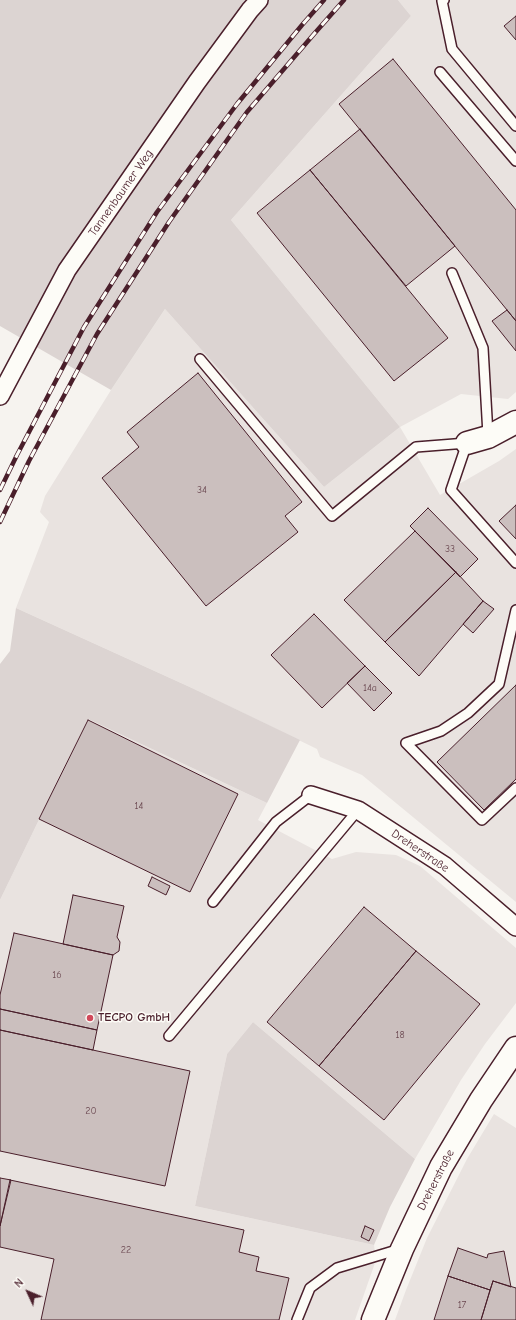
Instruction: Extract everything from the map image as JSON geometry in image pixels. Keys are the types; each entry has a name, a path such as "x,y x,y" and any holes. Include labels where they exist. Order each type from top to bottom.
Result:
{"main road":[{"path":"467,443 488,437 516,422"},
{"name":"Dreherstraße","path":"373,1320 402,1249 441,1167 516,1048"}],"street":[{"name":"Tannenbaumer Weg","path":"0,396 67,270 197,82 259,0"},
{"name":"Dreherstraße","path":"311,795 358,810 445,866 516,928"}],"lane":[{"path":"444,0 442,1 452,49 516,126"},
{"path":"440,72 516,161"},
{"path":"452,273 483,348 488,437"},
{"path":"200,359 332,516 416,447 467,443 451,490 516,563"},
{"path":"516,610 499,684 468,713 441,731 406,743 482,820 516,788"},
{"path":"213,902 276,822 311,795"},
{"path":"169,1036 358,810"},
{"path":"297,1320 310,1288 337,1268 402,1249"}],"shaded area":[{"path":"0,0 398,0 411,16 231,220 400,427 324,487 165,309 111,390 0,326"},
{"path":"398,0 516,0 516,392 508,399 461,394 400,427 231,220 411,16"},
{"path":"165,309 324,487 400,427 440,495 499,461 516,449 516,902 362,775 320,757 317,749 192,688 16,608 49,522 40,512 45,496 111,390"},
{"path":"16,608 192,688 300,740 267,803 88,719 0,900 0,664 10,651"},
{"path":"88,719 267,803 258,820 332,859 356,852 396,855 420,866 516,948 516,1003 485,1044 461,1080 415,1159 253,1022 227,1054 195,1206 374,1245 376,1260 355,1320 0,1320 0,900"},
{"path":"253,1022 415,1159 390,1207 374,1245 195,1206 227,1054"},
{"path":"494,1114 516,1128 516,1320 395,1320 427,1238 467,1159"}],"building":[{"path":"516,16 516,40 504,26"},
{"path":"393,59 516,210 516,321 339,104"},
{"path":"360,129 455,246 406,286 310,170"},
{"path":"310,170 448,338 394,381 257,213"},
{"path":"507,310 516,321 516,351 492,321"},
{"path":"198,373 302,502 285,516 298,532 206,606 102,478 139,447 127,432"},
{"path":"516,505 516,539 499,521"},
{"path":"428,508 478,559 460,577 410,526"},
{"path":"415,531 456,572 385,642 344,600"},
{"path":"456,572 483,601 419,676 385,642"},
{"path":"483,601 494,609 473,633 463,624"},
{"path":"314,614 365,666 322,708 271,655"},
{"path":"365,666 392,693 374,711 347,683"},
{"path":"516,685 516,779 484,810 437,762"},
{"path":"88,720 238,794 190,892 39,819"},
{"path":"152,877 170,886 166,895 148,886"},
{"path":"73,895 124,906 117,937 120,942 119,951 113,955 63,944"},
{"path":"364,907 416,951 319,1066 267,1022"},
{"path":"14,933 113,955 97,1030 0,1009 0,995"},
{"path":"416,951 480,1004 384,1120 319,1066"},
{"path":"0,1009 97,1030 93,1050 0,1030"},
{"path":"0,1030 190,1071 165,1186 0,1151"},
{"path":"0,1178 11,1180 0,1226"},
{"path":"10,1180 244,1230 239,1252 259,1257 256,1271 289,1278 279,1320 41,1320 54,1259 0,1247 0,1226"},
{"path":"365,1226 374,1230 369,1241 361,1237"},
{"path":"458,1248 487,1258 488,1254 504,1251 511,1287 493,1281 490,1290 448,1276"},
{"path":"448,1276 490,1290 481,1320 434,1320"},
{"path":"493,1281 516,1288 516,1320 481,1320"}],"railway":[{"path":"0,490 84,327 157,212 237,104 324,0"},
{"path":"0,522 29,461 97,334 169,222 247,112 344,0"}],"place":[{"name":"TECPO GmbH","path":"90,1018"}]}
